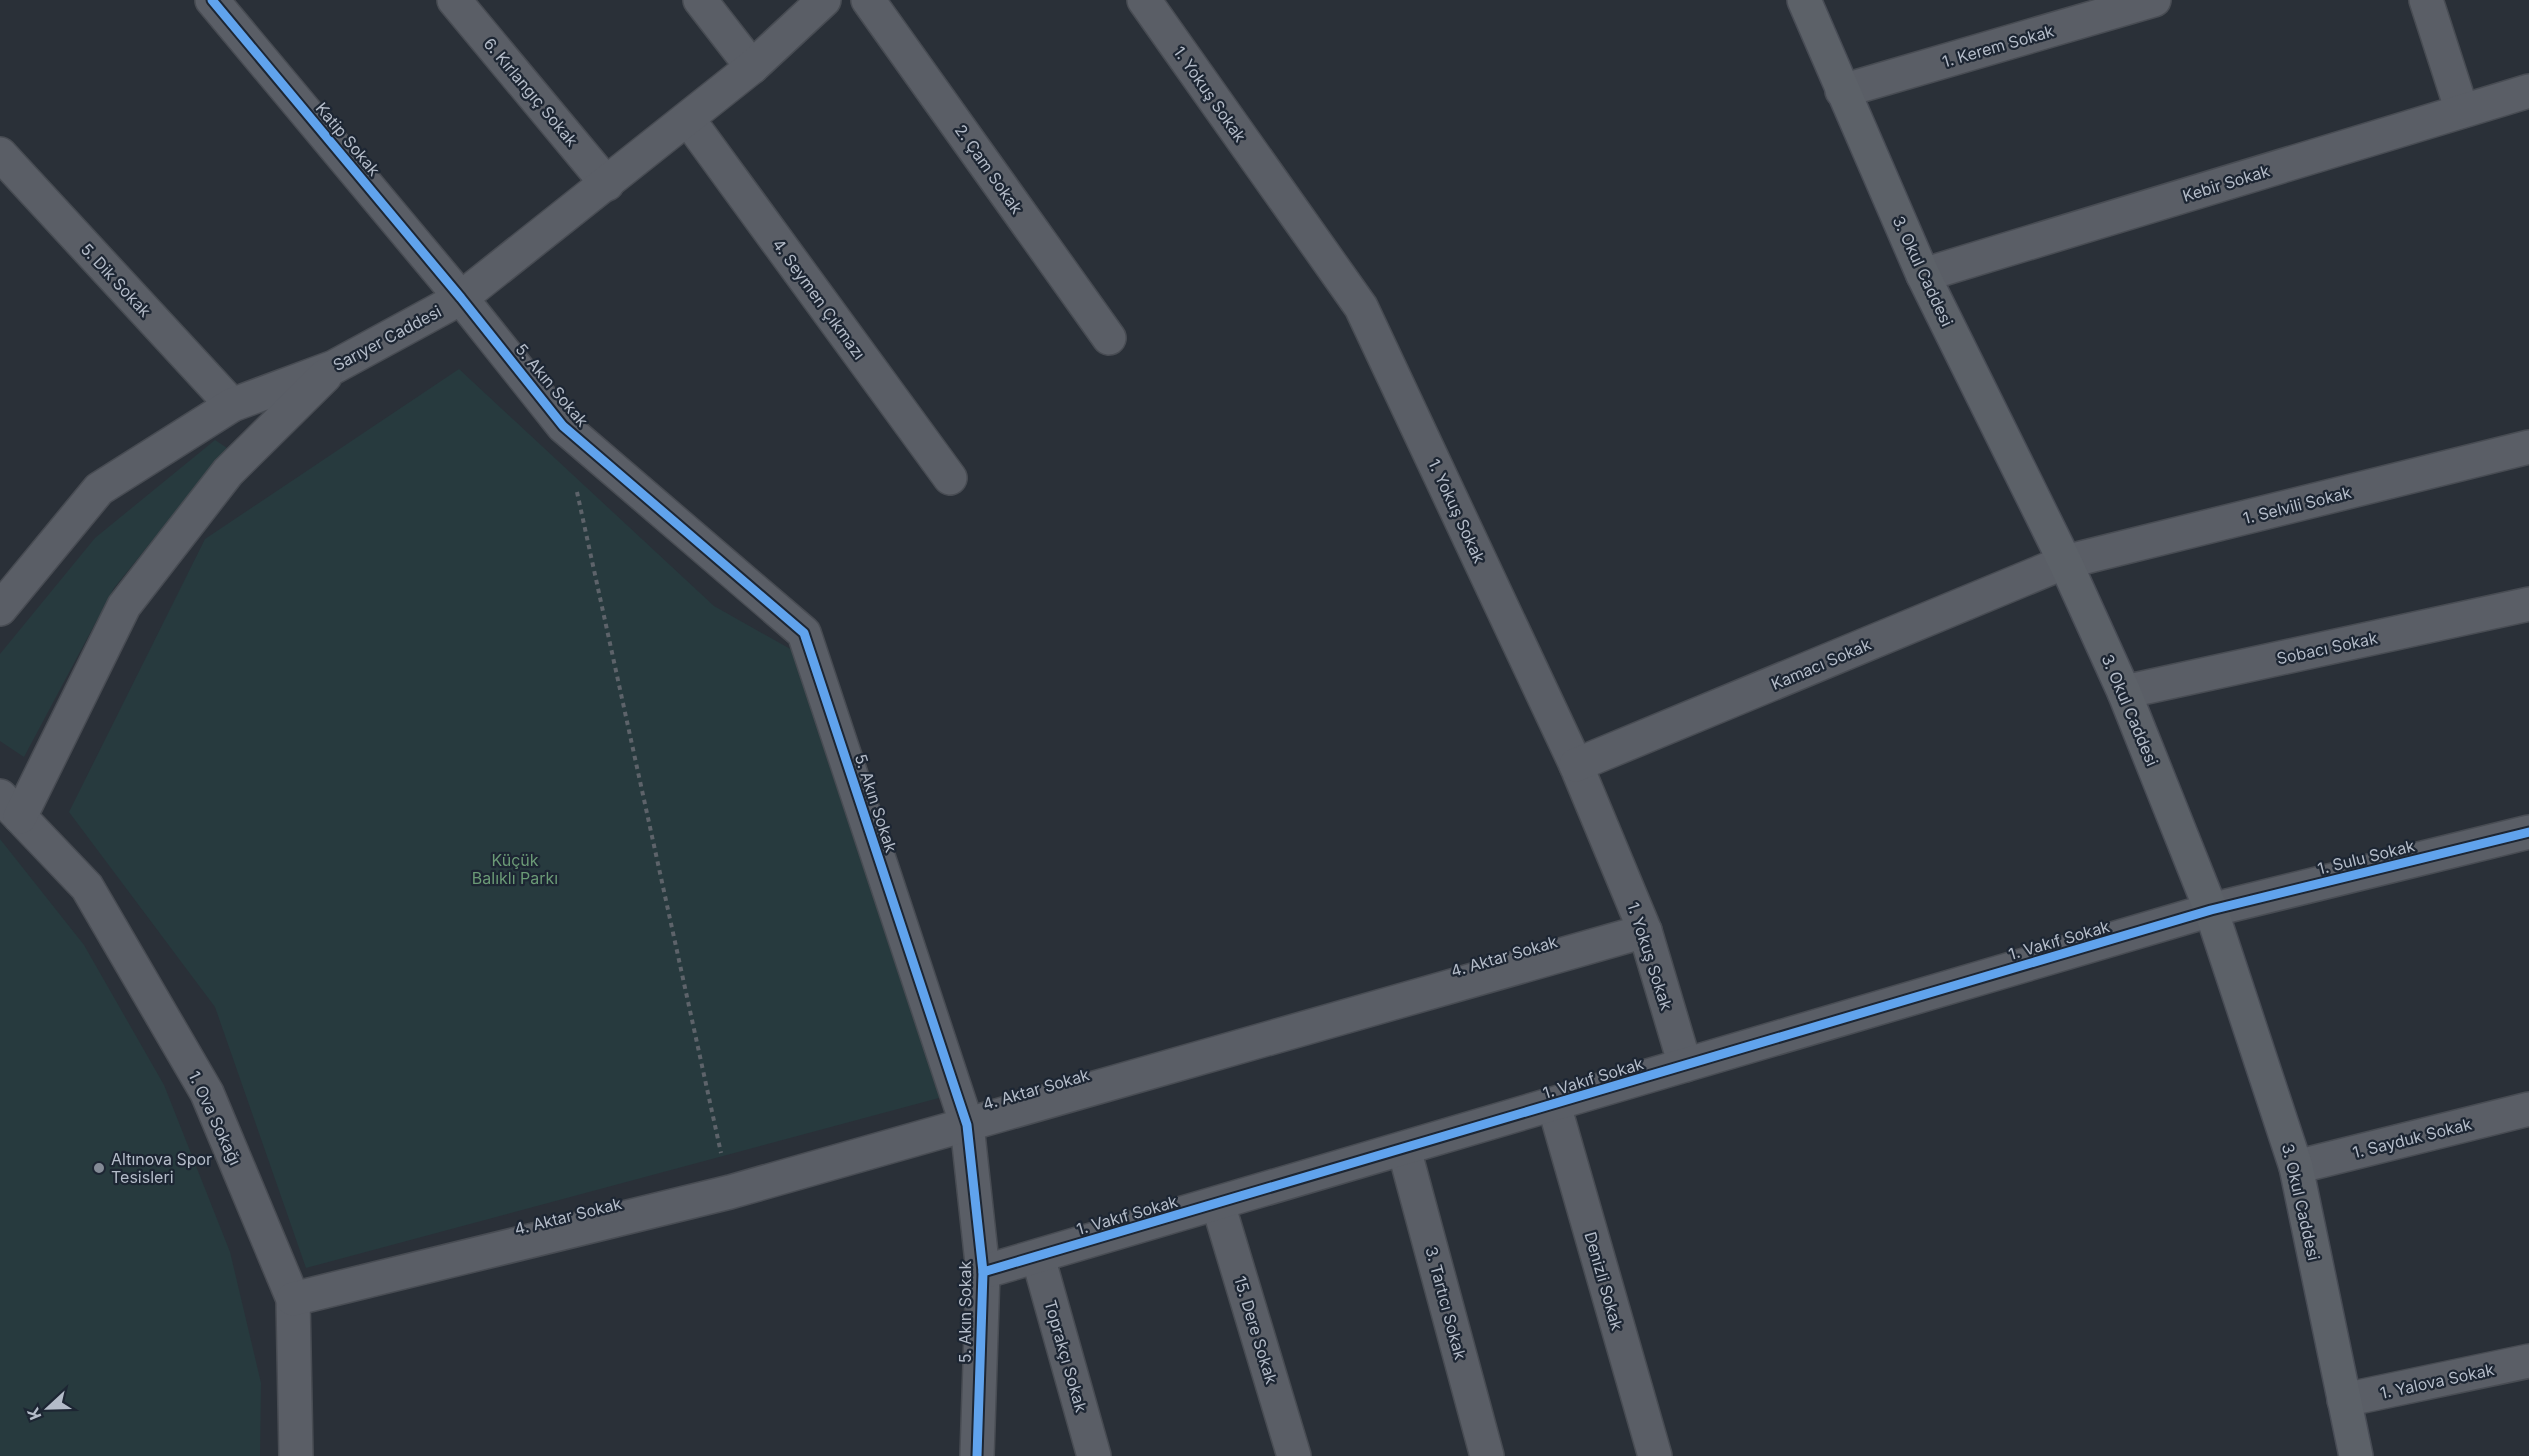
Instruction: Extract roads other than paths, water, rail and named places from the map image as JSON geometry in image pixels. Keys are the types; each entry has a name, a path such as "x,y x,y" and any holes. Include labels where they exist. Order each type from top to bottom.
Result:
{"main road":[{"name":"3. Okul Caddesi","path":"1804,0 1923,275 2065,562 2124,692 2211,910 2296,1167 2356,1456"}],"street":[{"name":"Katip Sokak","path":"212,0 461,298"},
{"name":"6. Kırlangıç Sokak","path":"454,0 607,184"},
{"path":"700,0 752,67"},
{"name":"Sarıyer Caddesi","path":"0,609 99,489 232,405 334,367 461,298 752,67 824,0"},
{"name":"2. Çam Sokak","path":"868,0 1109,338"},
{"name":"1. Yokuş Sokak","path":"1144,0 1361,307 1576,765 1645,931 1685,1065"},
{"name":"1. Kerem Sokak","path":"1842,91 2154,0"},
{"path":"2426,0 2462,111"},
{"name":"Kebir Sokak","path":"1923,275 2529,91"},
{"name":"4. Seymen Çıkmazı","path":"688,119 950,478"},
{"name":"5. Dik Sokak","path":"0,154 232,405"},
{"name":"5. Akın Sokak","path":"461,298 563,426 804,633 967,1125 983,1272 977,1456"},
{"path":"10,806 124,606 228,472 334,367"},
{"name":"1. Selvili Sokak","path":"2065,562 2529,447"},
{"name":"Kamacı Sokak","path":"1576,765 2065,562"},
{"name":"Sobacı Sokak","path":"2124,692 2529,604"},
{"name":"1. Ova Sokağı","path":"10,806 87,887 207,1093 293,1299 296,1456"},
{"name":"1. Sulu Sokak","path":"2211,910 2529,832"},
{"name":"1. Vakıf Sokak","path":"983,1272 2211,910"},
{"name":"4. Aktar Sokak","path":"293,1299 730,1192 1645,931"},
{"name":"Denizli Sokak","path":"1554,1105 1655,1456"},
{"name":"1. Sayduk Sokak","path":"2296,1167 2529,1109"},
{"name":"3. Tartıcı Sokak","path":"1404,1149 1488,1456"},
{"name":"15. Dere Sokak","path":"1218,1204 1294,1456"},
{"name":"Toprakçı Sokak","path":"1038,1257 1094,1456"},
{"name":"1. Yalova Sokak","path":"2344,1400 2529,1361"}],"place":[{"name":"Altınova Spor Tesisleri","path":"99,1168"}],"park label":[{"name":"Küçük Balıklı Parkı","path":"515,869"}]}
